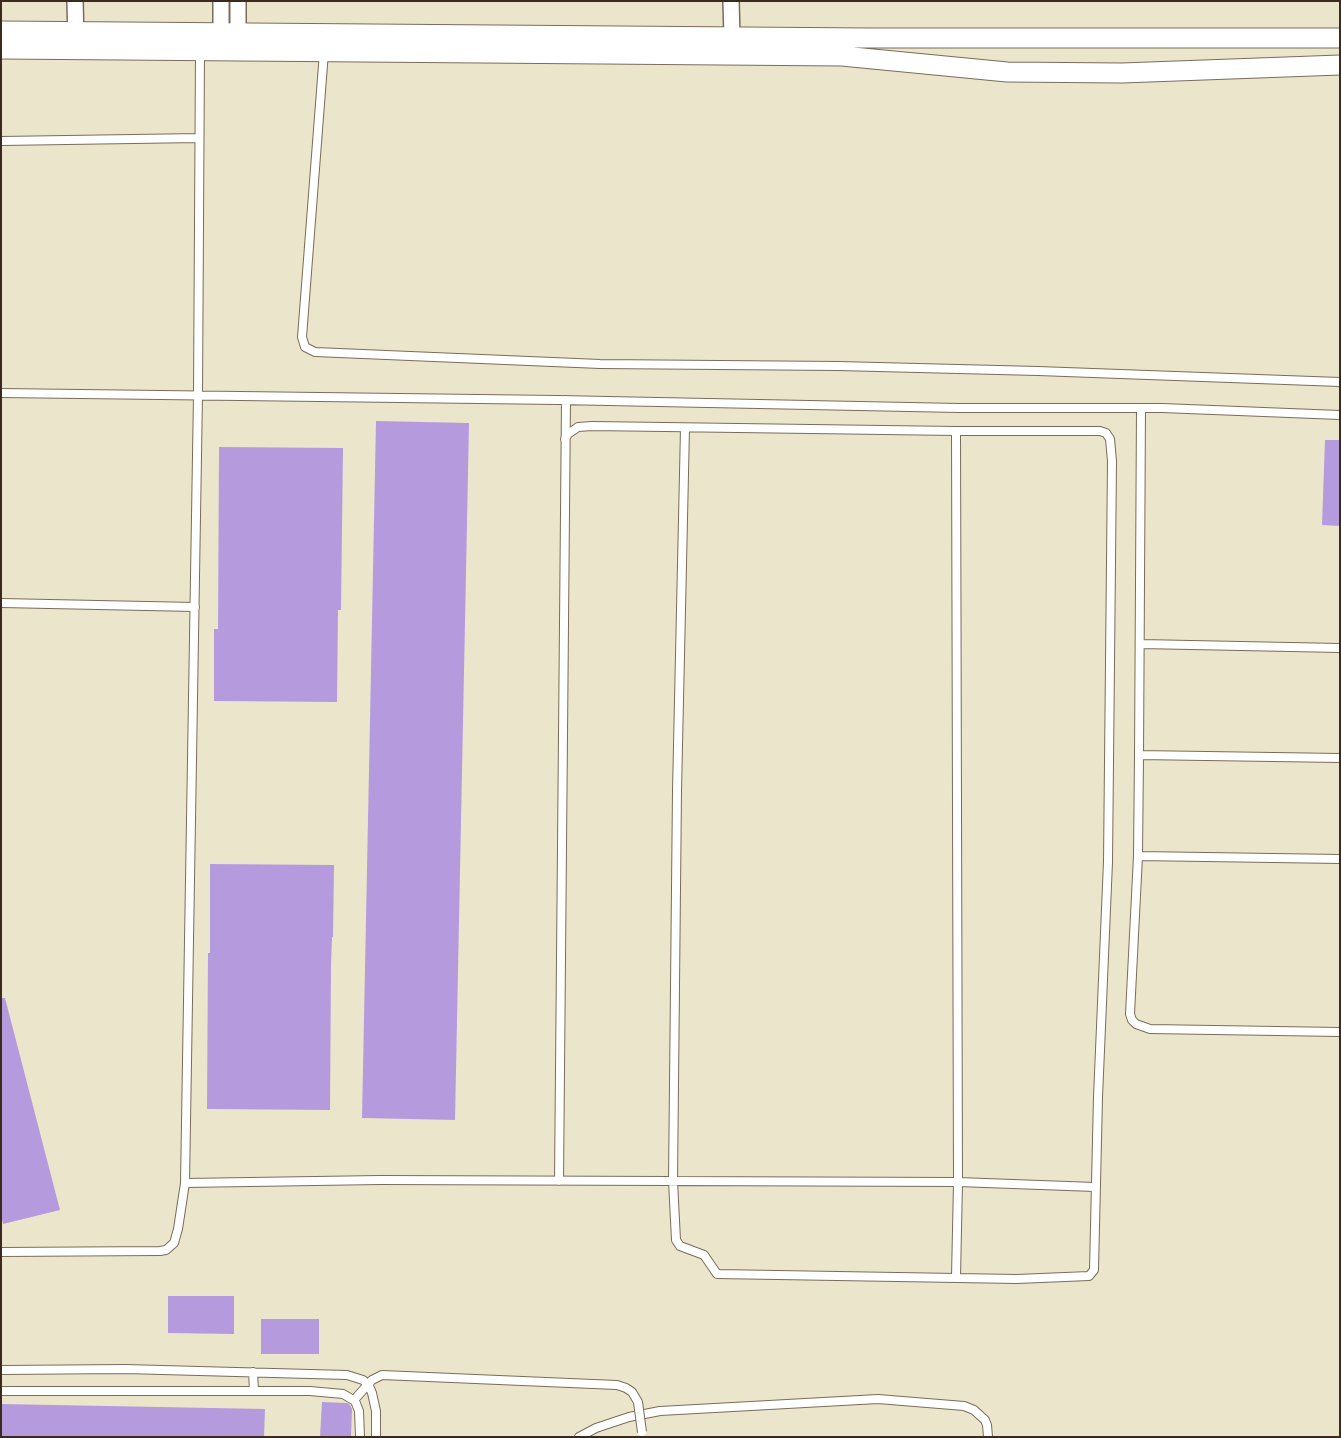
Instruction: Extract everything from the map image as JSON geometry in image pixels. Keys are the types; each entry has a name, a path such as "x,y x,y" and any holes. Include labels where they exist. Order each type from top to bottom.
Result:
{"street":[{"path":"74,1 76,41"},
{"path":"221,1 230,42"},
{"path":"230,42 238,1"},
{"path":"731,1 732,37"},
{"path":"1,31 76,41"},
{"path":"1,49 76,41 230,42 732,37 1340,38"},
{"path":"230,42 324,52 842,56 1007,72 1122,73 1340,65"}],"lane":[{"path":"1,1252 154,1252 166,1250 174,1243 178,1229 185,1183 198,395 200,42"},
{"path":"324,52 302,337 305,347 315,352 600,364 838,366 1340,382"},
{"path":"1,141 200,138"},
{"path":"1,393 566,400 949,408 1141,408 1340,415"},
{"path":"559,1180 566,400"},
{"path":"1141,408 1141,644 1138,856 1130,1014 1136,1024 1150,1029 1340,1032"},
{"path":"565,439 574,429 583,426 1100,431 1108,436 1112,444 1108,862 1094,1270 1091,1276 1017,1278 716,1274 704,1255 680,1246 676,1240 673,1181 677,791 684,428"},
{"path":"956,431 958,1182 956,1277"},
{"path":"1,603 195,607"},
{"path":"1141,644 1340,648"},
{"path":"1139,755 1340,758"},
{"path":"1138,856 1340,859"},
{"path":"185,1183 559,1180 958,1182 1096,1187"},
{"path":"1,1370 125,1369 347,1375 357,1377 367,1384 372,1393 376,1437"},
{"path":"253,1372 254,1391"},
{"path":"354,1400 367,1384 375,1377 382,1375 617,1385 632,1392 638,1402 642,1434"},
{"path":"1,1391 310,1391 334,1393 348,1396 354,1400 359,1411 360,1437"},
{"path":"579,1437 596,1428 629,1417 660,1411 878,1399 964,1406 974,1410 985,1420 988,1437"}],"building":[{"path":"376,421 469,423 455,1120 362,1118"},
{"path":"1325,440 1340,440 1340,526 1322,525"},
{"path":"219,447 343,448 341,610 338,610 337,702 214,701 214,629 218,629"},
{"path":"210,864 334,865 330,1110 207,1109"},
{"path":"1,998 5,998 60,1210 3,1224 1,1216"},
{"path":"168,1296 234,1296 234,1334 168,1333"},
{"path":"261,1319 319,1319 319,1354 261,1354"},
{"path":"322,1402 347,1403 350,1405 352,1409 351,1437 320,1437"},
{"path":"1,1404 265,1409 264,1437 1,1437"}]}
